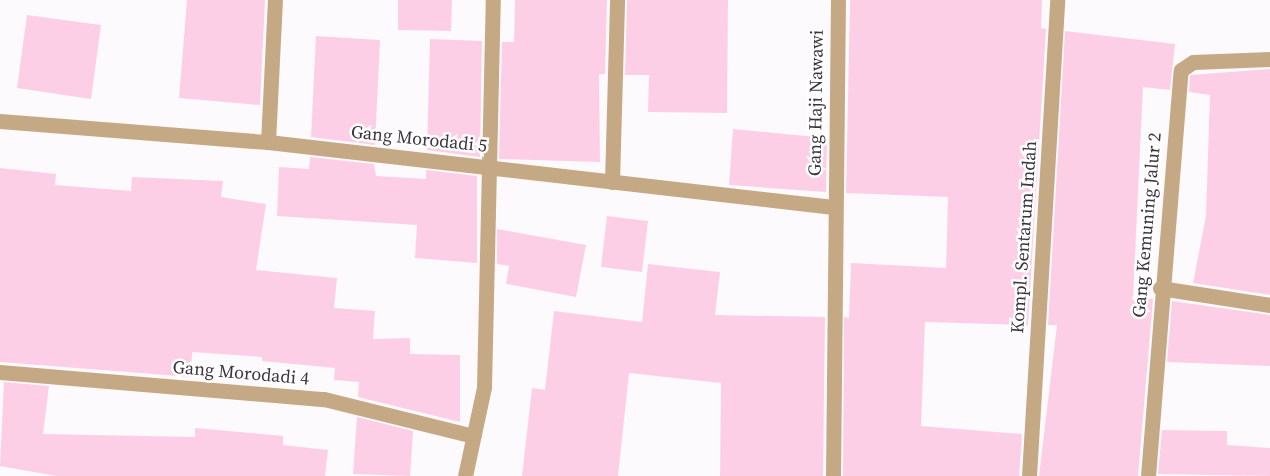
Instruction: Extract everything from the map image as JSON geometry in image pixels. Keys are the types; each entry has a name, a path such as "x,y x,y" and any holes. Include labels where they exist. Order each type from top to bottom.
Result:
{"street":[{"path":"268,142 275,0"},
{"path":"465,476 484,387 493,0"},
{"path":"612,182 617,0"},
{"name":"Gang Haji Nawawi","path":"833,476 833,207 838,0"},
{"name":"Kompl. Sentarum Indah","path":"1029,476 1058,0"},
{"name":"Gang Kemuning Jalur 2","path":"1148,476 1160,288 1181,70 1193,62 1270,59"},
{"name":"Gang Morodadi 5","path":"0,121 268,142 833,207"},
{"path":"1160,288 1270,305"},
{"name":"Gang Morodadi 4","path":"0,372 324,399 474,436"}],"building":[{"path":"187,0 265,0 260,105 179,98"},
{"path":"398,0 452,0 451,31 398,30"},
{"path":"515,0 607,0 605,74 599,74 600,162 499,159 502,42 514,42"},
{"path":"627,0 728,0 727,113 648,112 649,75 625,75"},
{"path":"850,0 1042,0 1041,28 1046,29 1028,325 925,322 921,426 1022,434 1019,476 843,476 844,317 849,318 851,263 946,268 948,197 846,193"},
{"path":"27,15 101,25 91,99 17,88"},
{"path":"1065,31 1175,44 1170,90 1143,87 1133,298 1153,299 1138,476 1039,476 1057,325 1048,325"},
{"path":"316,36 380,40 375,145 311,137"},
{"path":"430,39 482,41 480,157 427,150"},
{"path":"1270,69 1270,295 1193,283 1206,216 1210,95 1189,92 1190,75"},
{"path":"733,129 827,138 826,192 729,185"},
{"path":"310,157 374,164 376,176 426,179 426,170 477,176 477,263 415,258 417,225 277,216 279,167 309,169"},
{"path":"0,168 56,174 55,185 131,191 132,177 223,181 221,197 266,204 256,270 337,278 334,308 375,311 373,339 410,338 410,354 460,355 460,422 358,397 359,382 334,380 335,368 262,361 262,357 192,352 191,377 0,362"},
{"path":"607,216 648,221 642,272 601,267"},
{"path":"497,229 586,245 576,297 506,284 509,266 497,264"},
{"path":"648,264 720,272 715,315 825,317 823,476 720,476 721,383 629,373 618,476 522,476 532,388 545,390 554,311 642,322"},
{"path":"1172,301 1270,315 1270,366 1167,362"},
{"path":"4,382 49,386 43,434 195,437 195,428 283,436 283,445 328,450 325,476 56,476 0,466"},
{"path":"357,417 413,431 410,476 353,474"},
{"path":"1162,430 1227,431 1227,445 1270,448 1270,476 1158,474"}]}
